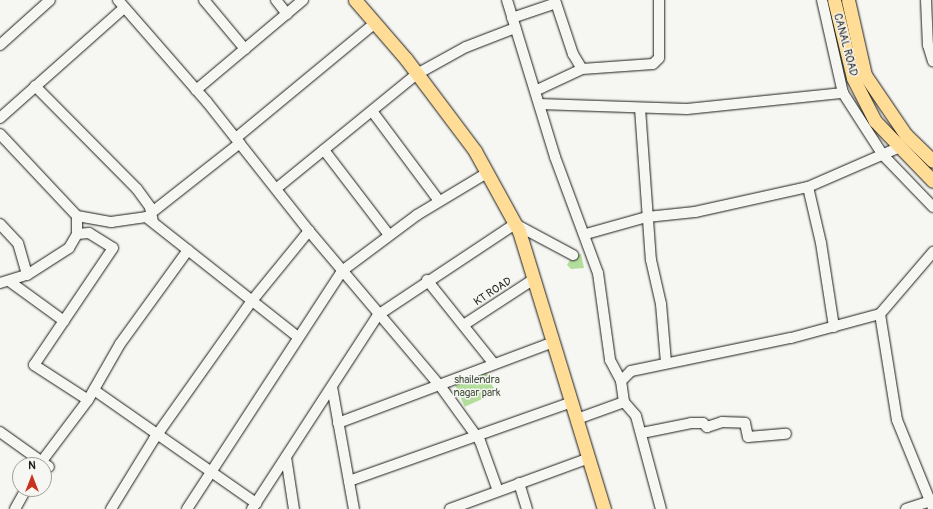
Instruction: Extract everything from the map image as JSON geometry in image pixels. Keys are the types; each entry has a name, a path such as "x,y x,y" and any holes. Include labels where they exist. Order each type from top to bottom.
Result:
{"main road":[{"path":"355,0 418,74 487,173 515,224 534,279 604,509"},
{"name":"CANAL ROAD","path":"834,0 853,78 875,121 933,181"},
{"name":"CANAL ROAD","path":"848,0 865,75 906,135 933,161"}],"street":[{"path":"0,45 50,0"},
{"path":"204,0 245,49"},
{"path":"276,0 287,14"},
{"path":"196,90 303,0"},
{"path":"507,0 539,104 586,234 606,317 610,360 621,382 624,402 636,416 642,433 662,509"},
{"path":"535,91 582,69 653,64 659,58 659,0"},
{"path":"822,0 844,93 884,155 933,207"},
{"path":"926,0 928,45 933,60"},
{"path":"512,18 556,2 573,54 582,69"},
{"path":"0,118 121,4 196,90 277,188 309,232 378,315 441,387 476,435 498,491"},
{"path":"0,134 77,216 111,222 152,217 375,24"},
{"path":"277,188 418,74 466,47 515,28"},
{"path":"35,86 137,189 152,217 188,250 251,302 298,337"},
{"path":"539,104 687,109 844,93"},
{"path":"640,108 648,217 666,362"},
{"path":"372,111 439,201"},
{"path":"586,234 648,217 695,212 808,188 900,147"},
{"path":"324,150 389,235"},
{"path":"187,509 342,270 389,235 439,201 487,173"},
{"path":"808,188 821,243 834,327"},
{"path":"5,282 27,275 69,248 77,234 77,216"},
{"path":"0,224 23,253 27,275"},
{"path":"94,390 159,434 254,506 378,315 426,280 515,224 573,255"},
{"path":"77,234 89,232 113,248 34,365 88,400"},
{"path":"111,509 159,434 251,302 309,232"},
{"path":"49,457 88,400 120,344 188,250"},
{"path":"621,382 631,371 666,362 834,327 880,314 933,252"},
{"name":"KT ROAD","path":"465,324 534,279"},
{"path":"426,280 465,324 494,364"},
{"path":"5,282 64,321"},
{"path":"880,314 897,420 931,504 906,509"},
{"path":"338,423 441,387 494,364 553,342"},
{"path":"332,387 354,509"},
{"path":"349,481 572,402"},
{"path":"577,419 624,402"},
{"path":"642,433 691,423 703,423 707,427 722,422 745,423 748,438 786,434"},
{"path":"0,432 34,457"},
{"path":"286,457 294,509"},
{"path":"450,509 589,458"},
{"path":"519,483 527,509"},
{"path":"15,509 22,497"}],"green space":[{"path":"581,254 584,268 571,269 567,265 573,255"},
{"name":"shailendra nagar park","path":"486,371 496,393 465,407 455,385"}]}
